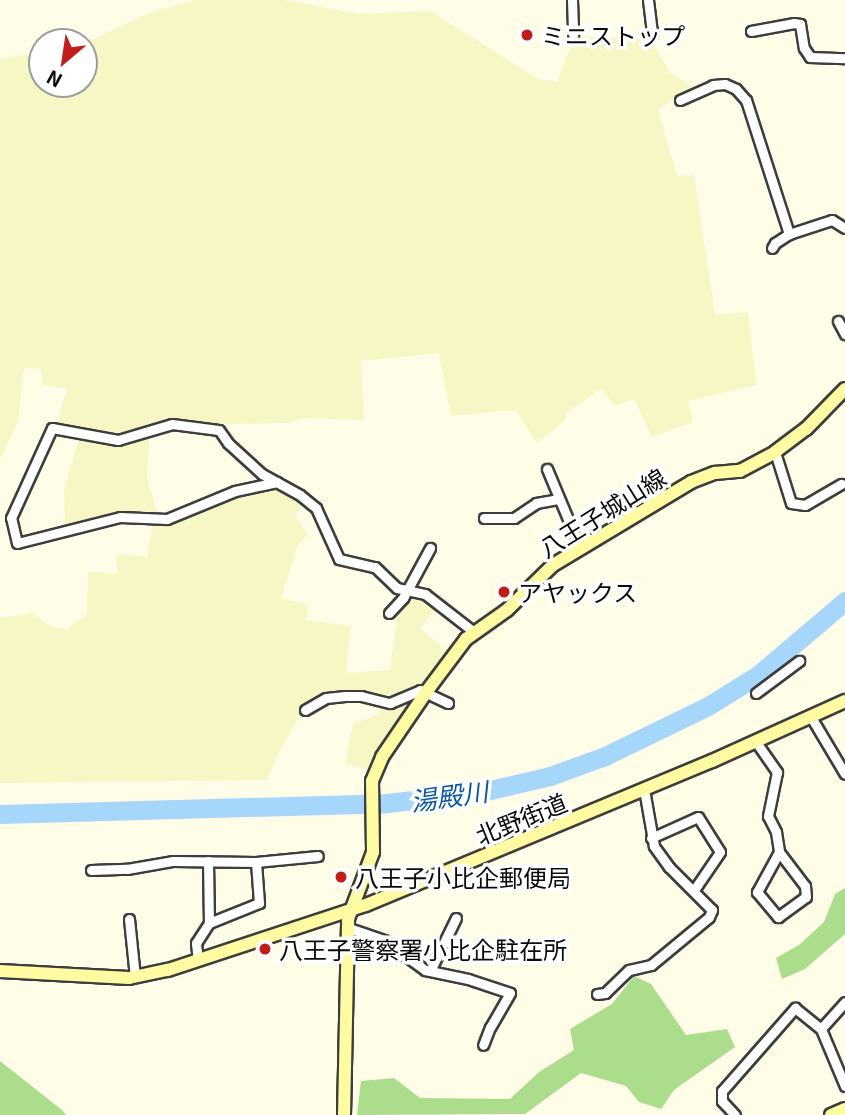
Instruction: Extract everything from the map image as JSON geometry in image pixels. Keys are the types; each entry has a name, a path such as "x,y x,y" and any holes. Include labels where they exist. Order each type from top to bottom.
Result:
{"main road":[{"name":"八王子城山線","path":"349,911 372,859 372,786 378,764 426,691 462,643 507,610 553,565 691,482 715,473 740,471 775,452 806,429 845,389"},
{"name":"北野街道","path":"0,971 135,977 198,960 280,930 349,911 756,742 845,701"},
{"path":"344,1115 349,911"},
{"path":"831,1115 845,1109"}],"street":[{"path":"572,0 573,35"},
{"path":"648,0 652,36"},
{"path":"751,31 800,24 804,48 810,57 845,58"},
{"path":"680,100 713,85 725,83 736,89 746,100 789,234"},
{"path":"772,248 789,234 832,220 845,228"},
{"path":"838,321 845,334"},
{"path":"277,482 235,491 167,519 120,517 17,543 11,518 52,428 118,440 172,424 219,430 237,452 316,508 339,559 375,567 397,587 425,594 474,632"},
{"path":"775,452 791,503 804,505 841,484"},
{"path":"547,469 580,548"},
{"path":"484,518 514,517 536,503 558,499"},
{"path":"389,613 406,590 430,548"},
{"path":"756,693 799,661"},
{"path":"305,710 326,698 361,696 390,703 415,691 426,691 448,703"},
{"path":"811,717 845,774"},
{"path":"756,742 777,772 768,816 776,832 779,852 804,886 806,897 778,916 757,892 779,852"},
{"path":"597,994 605,993 629,970 650,965 709,917 712,910 710,904 669,867 651,838 644,789"},
{"path":"651,838 698,817 720,852 694,890"},
{"path":"91,870 127,869 173,861 256,862 318,856"},
{"path":"198,960 196,943 209,923 208,861"},
{"path":"209,923 259,903 256,862"},
{"path":"430,971 456,918"},
{"path":"130,919 135,977"},
{"path":"349,928 384,940 430,971 486,984 510,993 483,1045"},
{"path":"821,1029 845,1002"},
{"path":"735,1115 722,1101 722,1091 796,1007 821,1029 845,1086"}],"green space":[{"path":"194,0 283,0 359,14 430,11 538,79 557,82 568,53 579,36 650,39 671,74 689,84 690,90 658,110 677,176 694,175 715,315 748,312 756,385 688,401 693,422 652,437 634,399 615,406 601,389 566,413 565,420 537,443 516,410 451,416 439,353 361,361 364,420 304,418 287,423 227,424 171,419 150,425 147,479 158,514 119,511 65,526 64,489 81,431 57,425 67,388 42,385 41,369 24,368 18,421 0,459 0,59 28,54 28,98 98,98 98,37 146,14"},
{"path":"277,487 295,496 303,505 295,516 308,534 298,545 281,598 308,605 306,620 351,626 346,673 390,670 398,613 409,599 417,596 436,610 420,628 449,653 370,771 345,763 353,724 379,714 381,700 343,693 305,708 281,748 267,780 0,783 0,618 32,613 52,627 67,629 87,614 88,572 118,574 116,554 147,557 153,521 238,494"},
{"path":"845,888 845,934 805,969 782,979 776,958 799,945 824,922 835,894"},
{"path":"634,976 651,984 686,1035 727,1029 735,1047 674,1090 661,1109 639,1102 626,1086 581,1073 525,1114 357,1115 361,1081 394,1078 420,1098 510,1099 539,1072 574,1050 570,1029 612,1004"},
{"path":"0,1061 62,1110 66,1115 0,1115"}],"waterway":[{"name":"湯殿川","path":"0,814 387,803 482,792 550,776 605,756 708,706 758,675 845,601"}],"place":[{"name":"ミニストップ","path":"527,35"},
{"name":"アヤックス","path":"504,592"},
{"name":"八王子小比企郵便局","path":"341,877"},
{"name":"八王子警察署小比企駐在所","path":"265,949"}]}
